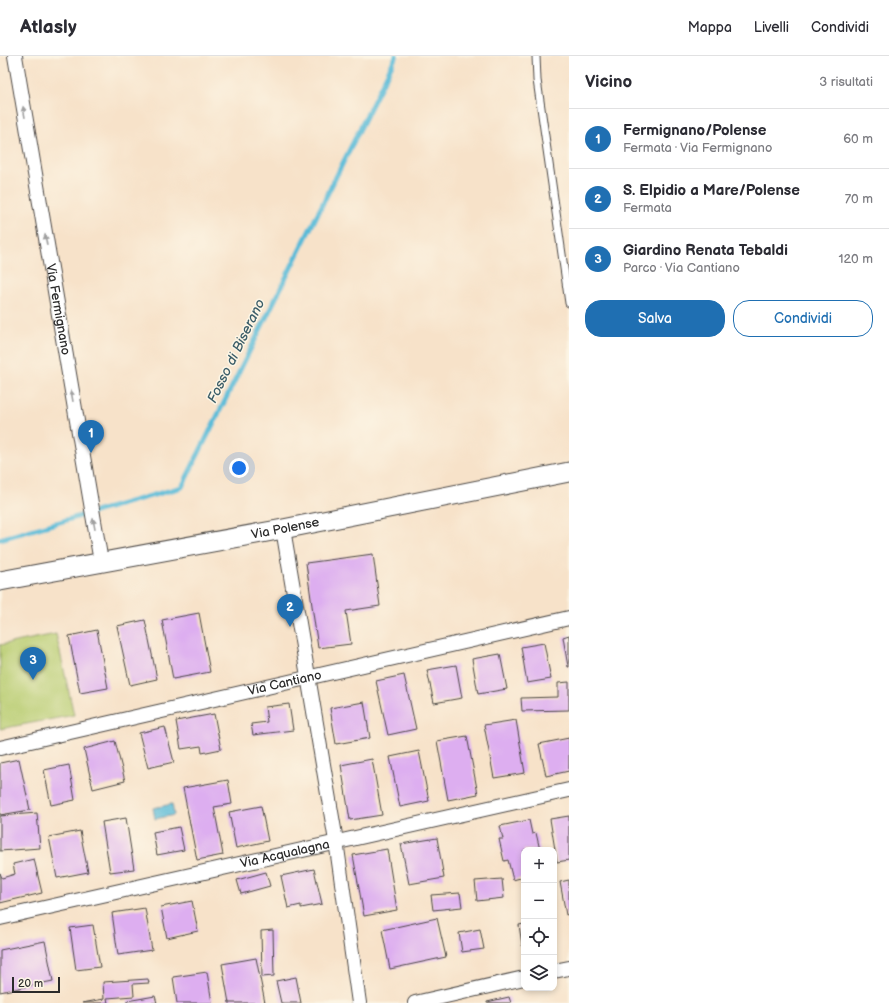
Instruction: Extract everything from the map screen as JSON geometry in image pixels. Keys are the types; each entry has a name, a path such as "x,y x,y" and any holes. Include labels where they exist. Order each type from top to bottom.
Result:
{"main road":[{"name":"Via Polense","path":"0,581 569,472"}],"street":[{"name":"Via Fermignano","path":"15,56 101,562"},
{"path":"283,528 307,678 336,841 359,1003"},
{"name":"Via Cantiano","path":"0,748 569,618"},
{"name":"Via Acqualagna","path":"0,918 336,841 569,790"},
{"path":"557,970 569,968"},
{"path":"415,1003 521,979"}],"lane":[{"path":"536,56 537,80 569,303"}],"green space":[{"path":"56,634 74,715 0,729 0,645"}],"water":[{"path":"172,804 174,815 155,819 153,808"}],"building":[{"path":"373,554 380,606 346,611 351,644 318,648 306,563"},
{"path":"199,613 210,672 173,679 162,620"},
{"path":"145,620 157,679 130,685 117,626"},
{"path":"97,630 108,688 80,693 69,636"},
{"path":"569,635 569,667 568,667 563,637"},
{"path":"544,643 551,679 527,683 521,647"},
{"path":"500,654 507,689 478,694 472,659"},
{"path":"456,665 462,698 434,703 427,670"},
{"path":"404,675 416,729 388,735 376,681"},
{"path":"569,682 569,710 522,711 521,698 558,697 558,683"},
{"path":"364,702 370,738 336,744 330,708"},
{"path":"289,704 293,730 253,735 251,724 267,722 265,707"},
{"path":"214,714 221,749 202,753 201,746 181,749 176,721"},
{"path":"516,720 525,773 494,778 484,725"},
{"path":"165,727 174,762 148,768 139,733"},
{"path":"467,736 478,794 448,800 437,741"},
{"path":"569,738 569,771 546,776 539,744"},
{"path":"115,741 125,781 93,789 84,749"},
{"path":"419,751 429,801 400,807 390,757"},
{"path":"19,759 30,810 0,815 0,763"},
{"path":"372,759 382,815 350,820 341,765"},
{"path":"69,765 75,800 51,805 44,770"},
{"path":"228,780 232,804 214,807 223,855 197,860 183,788"},
{"path":"261,806 268,841 236,848 229,812"},
{"path":"37,813 40,848 0,851 0,816"},
{"path":"569,816 569,860 557,862 557,847 555,847 550,819"},
{"path":"126,818 134,869 110,872 102,822"},
{"path":"529,820 532,834 536,833 539,847 521,847 521,878 513,880 508,860 504,861 499,839 503,839 500,826"},
{"path":"179,827 184,850 157,855 153,832"},
{"path":"80,831 88,872 57,878 49,837"},
{"path":"437,838 444,878 409,884 401,844"},
{"path":"387,849 397,910 364,916 353,855"},
{"path":"34,859 42,893 0,903 0,873 2,878 15,874 13,864"},
{"path":"314,869 322,904 301,908 301,905 288,908 281,876"},
{"path":"266,872 270,886 241,894 237,880"},
{"path":"502,879 504,898 477,901 475,881"},
{"path":"569,880 569,914 566,915 560,882"},
{"path":"460,893 462,907 433,910 431,895"},
{"path":"192,901 198,931 167,938 161,907"},
{"path":"145,908 152,950 118,955 112,913"},
{"path":"437,918 446,957 390,969 382,930"},
{"path":"93,925 100,967 76,970 70,928"},
{"path":"519,925 521,925 521,938"},
{"path":"480,929 484,949 462,952 459,933"},
{"path":"273,930 274,976 262,977 261,931"},
{"path":"45,941 53,981 0,992 0,950"},
{"path":"256,958 265,1003 229,1003 222,964"},
{"path":"207,972 212,1003 177,1003 173,977"},
{"path":"296,977 301,1003 281,1003 276,981"},
{"path":"148,979 149,983 133,984 134,996 107,998 108,1003 82,1003 104,999 103,982"},
{"path":"155,996 157,1003 127,1003 127,1001"},
{"path":"509,997 511,1003 487,1003 487,1002"}],"waterway":[{"name":"Fosso di Biserano","path":"0,539 182,487 396,56"}],"place":[{"name":"Fermignano/Polense","path":"91,453"},
{"name":"S. Elpidio a Mare/Polense","path":"290,627"},
{"name":"Giardino Renata Tebaldi","path":"33,680"}]}
